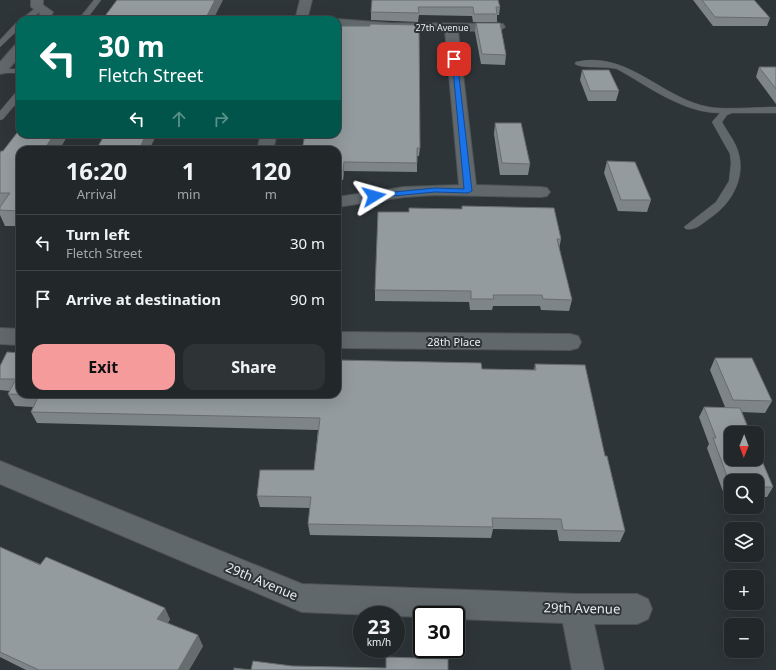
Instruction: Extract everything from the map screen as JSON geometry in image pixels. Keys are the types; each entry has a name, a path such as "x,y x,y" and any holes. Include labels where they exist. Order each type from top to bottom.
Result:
{"street":[{"path":"302,16 306,0"},
{"name":"27th Avenue","path":"341,23 389,27 499,27"},
{"path":"451,27 468,191"},
{"path":"0,71 16,53"},
{"path":"341,201 404,192 541,192"},
{"path":"0,336 16,337"},
{"name":"28th Place","path":"341,340 570,342"},
{"name":"29th Avenue","path":"0,472 302,598 576,609 637,609"},
{"path":"576,609 588,670"}],"lane":[{"path":"85,16 98,0"},
{"path":"30,16 40,10"},
{"path":"0,45 16,28"},
{"path":"579,64 620,67 680,100 708,110 776,110"},
{"path":"0,71 16,71"},
{"path":"0,117 16,97"},
{"path":"690,227 721,203 732,187 736,178 736,166 731,145 717,122 724,113 731,110"}],"building":[{"path":"117,0 215,0 207,16 105,16"},
{"path":"372,0 498,0 500,7 496,7 497,14 474,14 473,7 418,7 419,13 371,12"},
{"path":"702,0 754,0 770,18 715,17"},
{"path":"476,23 500,23 506,55 482,54"},
{"path":"370,24 419,25 420,148 417,148 417,163 344,162 343,171 341,171 341,146 303,146 304,138 341,138 341,26 370,26"},
{"path":"759,67 776,67 776,89"},
{"path":"582,70 609,70 619,91 590,91"},
{"path":"495,123 521,123 530,164 502,163"},
{"path":"16,134 16,138 52,138 46,146 16,146 16,211 0,210 0,207 10,193 0,193 0,153"},
{"path":"103,138 144,138 141,146 98,146"},
{"path":"607,161 635,162 651,200 621,200"},
{"path":"462,206 554,208 561,239 557,239 572,300 543,299 542,295 493,295 494,299 471,299 471,291 375,290 378,212 409,212 409,208 462,209"},
{"path":"7,352 16,353 16,379 0,379 0,366"},
{"path":"715,358 752,358 772,401 733,400"},
{"path":"341,360 481,363 482,369 536,370 535,364 585,365 605,456 607,456 625,531 563,530 561,519 492,518 493,527 308,524 311,497 257,496 260,470 314,470 320,418 31,412 38,398 341,398"},
{"path":"16,379 16,394 8,394"},
{"path":"704,407 740,408 747,426 724,426 724,466 764,466 773,487 764,487 764,474 726,474 713,438 716,438"},
{"path":"0,547 40,565 46,557 165,608 157,619 198,635 178,670 39,670 0,652"},
{"path":"386,658 405,658 448,659 448,670 251,670 253,661 292,666 386,668"},
{"path":"234,668 251,670 234,670"}],"route":[{"path":"374,196 435,190 468,191 454,59"}]}
